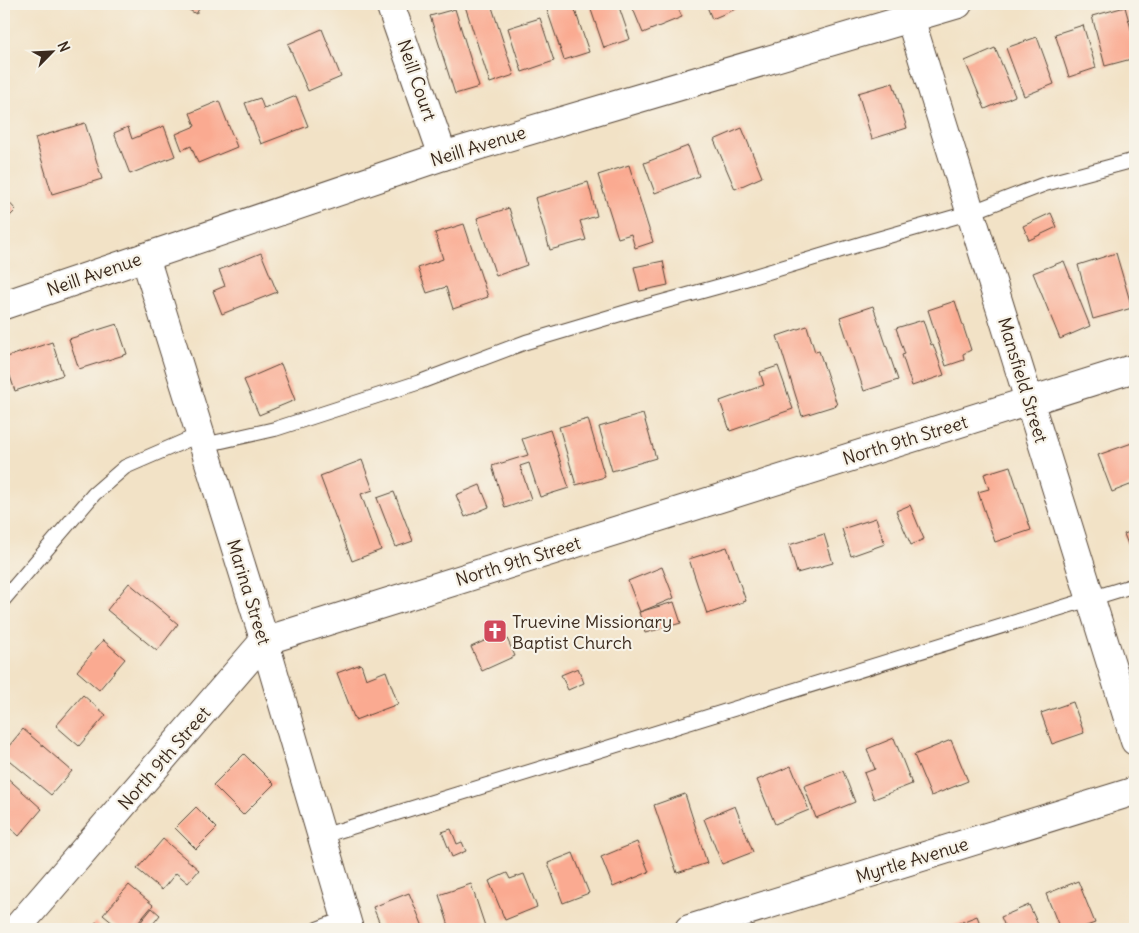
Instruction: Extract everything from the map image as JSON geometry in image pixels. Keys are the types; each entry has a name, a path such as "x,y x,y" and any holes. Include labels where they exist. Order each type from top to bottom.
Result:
{"street":[{"name":"Neill Court","path":"390,4 443,156"},
{"name":"Neill Avenue","path":"4,305 443,156 958,4"},
{"name":"Mansfield Street","path":"910,18 972,212 1135,741"},
{"name":"Marina Street","path":"145,257 264,641 348,924"},
{"name":"North 9th Street","path":"16,929 264,641 1135,368"},
{"name":"Myrtle Avenue","path":"689,929 1135,791"}],"lane":[{"path":"4,600 94,494 125,467 202,440 275,429 420,382 535,339 972,212 1045,184 1135,160"},
{"path":"322,836 1135,585"},
{"path":"317,929 348,924"}],"building":[{"path":"179,4 202,4 196,14"},
{"path":"491,4 514,75 490,83 465,6"},
{"path":"545,4 573,4 589,52 564,60"},
{"path":"589,4 618,4 630,39 604,48"},
{"path":"631,4 676,4 682,17 643,33"},
{"path":"706,4 745,4 745,5 712,19"},
{"path":"1125,7 1135,43 1135,58 1105,66 1092,16"},
{"path":"455,9 479,87 455,94 430,16"},
{"path":"540,18 554,61 522,72 508,28"},
{"path":"1083,25 1096,68 1069,77 1055,34"},
{"path":"322,29 341,77 308,91 288,44"},
{"path":"1037,37 1054,84 1024,96 1006,48"},
{"path":"995,48 1015,96 985,109 965,61"},
{"path":"893,83 907,128 872,139 858,93"},
{"path":"296,96 308,126 261,144 245,103 260,98 264,109"},
{"path":"219,101 237,147 198,163 191,146 182,150 176,134 195,126 190,113"},
{"path":"85,123 102,179 52,194 35,138"},
{"path":"164,126 175,156 130,174 114,133 128,127 132,139"},
{"path":"742,128 762,177 735,189 714,140"},
{"path":"688,146 699,176 655,193 644,163"},
{"path":"629,165 653,242 635,248 631,234 618,238 598,175"},
{"path":"588,182 597,216 580,221 586,240 550,250 535,198"},
{"path":"4,197 16,210 4,222"},
{"path":"509,208 527,265 496,276 477,218"},
{"path":"1051,213 1057,227 1029,240 1023,226"},
{"path":"464,224 488,297 453,309 446,287 427,293 418,268 443,259 435,233"},
{"path":"261,253 277,292 222,314 213,291 225,286 219,270"},
{"path":"1116,253 1132,308 1093,319 1078,265"},
{"path":"663,261 668,285 640,291 634,267"},
{"path":"1064,261 1090,326 1060,339 1033,273"},
{"path":"955,301 971,350 963,354 964,360 946,366 928,310"},
{"path":"873,306 898,380 864,391 840,317"},
{"path":"923,320 944,375 912,386 902,355 905,354 896,328"},
{"path":"117,324 127,354 79,369 69,339"},
{"path":"807,326 815,352 819,351 837,405 802,416 777,336"},
{"path":"52,342 63,375 15,391 4,358"},
{"path":"281,364 295,400 259,415 244,380"},
{"path":"778,366 793,409 730,431 720,401 764,385 760,372"},
{"path":"643,414 656,458 612,471 599,427"},
{"path":"588,419 605,477 576,485 559,427"},
{"path":"550,430 569,488 540,497 529,463 520,466 531,499 505,508 492,466 528,455 522,439"},
{"path":"1132,443 1135,452 1135,483 1112,492 1098,455"},
{"path":"362,460 373,490 361,494 381,550 352,561 320,476"},
{"path":"1010,466 1031,530 995,542 978,492 989,489 984,474"},
{"path":"480,485 489,507 465,517 456,495"},
{"path":"394,492 413,541 396,547 377,498"},
{"path":"910,505 924,539 911,545 896,511"},
{"path":"876,518 885,544 851,556 842,529"},
{"path":"1135,530 1135,563 1124,534"},
{"path":"824,534 833,563 797,573 789,545"},
{"path":"727,547 746,601 707,614 689,559"},
{"path":"662,567 674,598 640,612 628,581"},
{"path":"129,583 178,624 157,651 107,610"},
{"path":"674,602 681,623 645,633 639,612"},
{"path":"504,632 515,656 482,671 471,647"},
{"path":"103,640 125,659 99,690 77,671"},
{"path":"361,664 366,679 386,671 398,704 355,720 337,673"},
{"path":"578,668 584,683 568,690 561,675"},
{"path":"83,695 106,715 79,746 56,726"},
{"path":"1073,702 1084,733 1052,744 1041,713"},
{"path":"23,729 72,771 51,795 4,756 4,752"},
{"path":"894,738 912,784 874,799 864,773 875,769 867,749"},
{"path":"951,740 968,781 931,796 914,755"},
{"path":"244,754 274,784 243,815 213,785"},
{"path":"791,766 809,810 775,824 757,780"},
{"path":"843,771 855,802 816,818 804,786"},
{"path":"4,775 42,809 19,836 4,822"},
{"path":"685,794 707,863 677,873 654,805"},
{"path":"735,806 753,852 722,864 704,819"},
{"path":"196,807 217,828 196,849 175,828"},
{"path":"451,829 457,844 462,842 466,851 452,857 442,832"},
{"path":"163,839 199,870 188,883 176,873 162,890 137,869"},
{"path":"637,842 649,872 613,887 601,857"},
{"path":"573,853 589,893 563,903 548,863"},
{"path":"507,873 510,879 524,874 537,907 505,920 489,881"},
{"path":"1078,881 1095,923 1078,929 1060,929 1046,894"},
{"path":"471,884 486,929 450,929 439,895"},
{"path":"129,885 153,905 133,929 120,929 103,915"},
{"path":"409,893 424,929 382,929 373,907"},
{"path":"1029,905 1040,929 1006,929 1001,917"},
{"path":"152,908 160,915 149,929 135,929"},
{"path":"977,916 982,929 944,929"},
{"path":"96,922 104,929 90,929"}],"place":[{"name":"Truevine Missionary Baptist Church","path":"495,631"}]}
